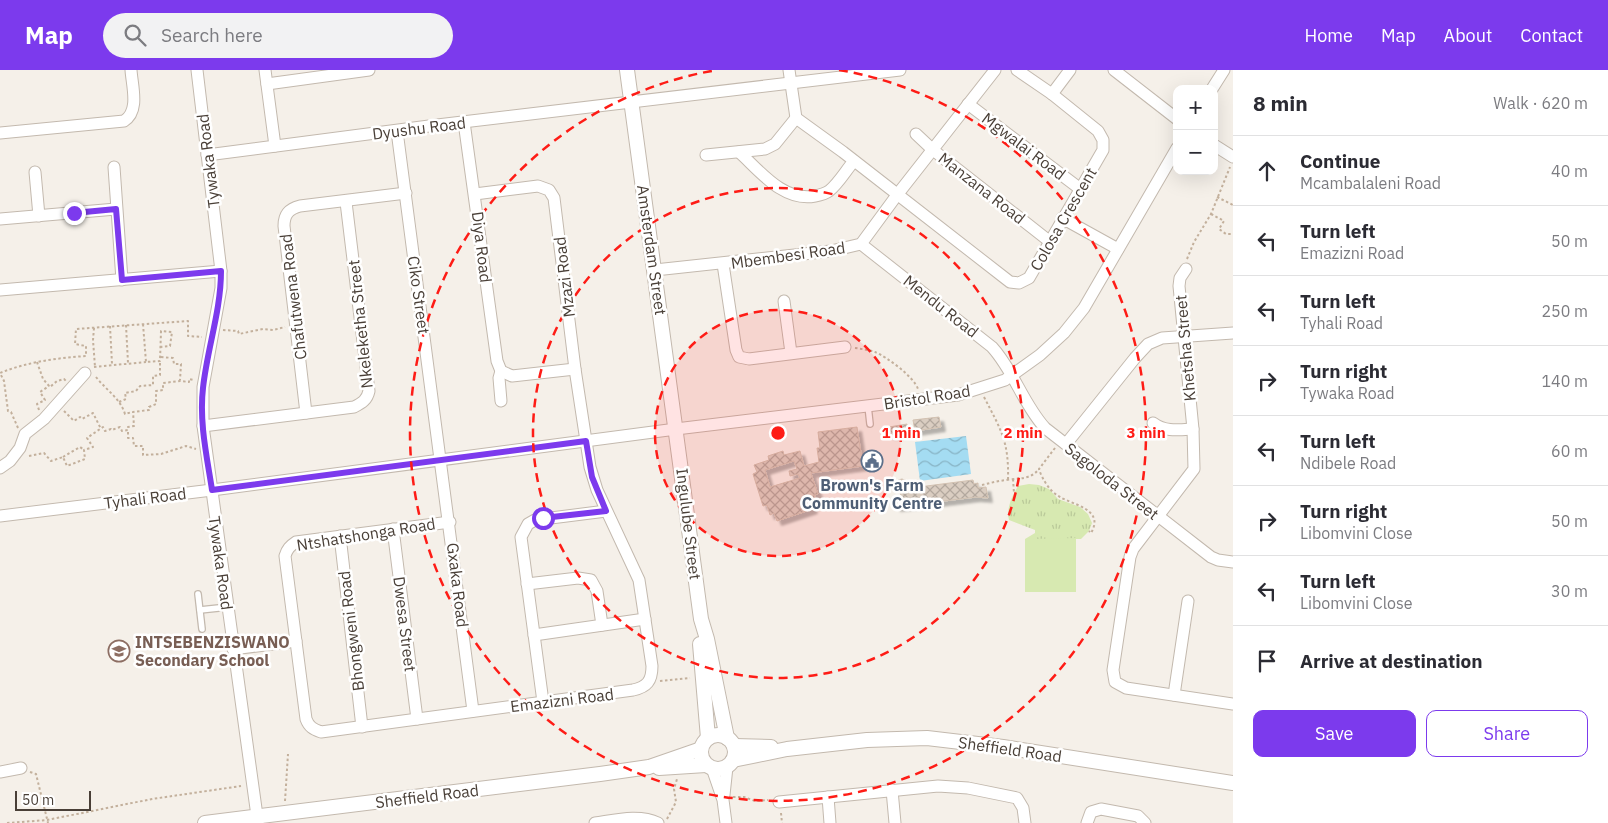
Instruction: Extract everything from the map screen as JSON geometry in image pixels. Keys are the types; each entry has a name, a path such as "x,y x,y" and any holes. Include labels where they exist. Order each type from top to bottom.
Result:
{"street":[{"path":"0,133 124,121 129,118 133,109 130,70"},
{"name":"Tywaka Road","path":"197,70 221,271 221,288 204,381 202,402 203,426 257,820"},
{"path":"265,70 275,146"},
{"path":"267,84 326,73 369,70"},
{"name":"Amsterdam Street","path":"627,70 676,429"},
{"path":"706,155 765,150 772,147 796,118 789,70"},
{"name":"Dyushu Road","path":"207,155 900,70"},
{"path":"897,195 995,70"},
{"name":"Colosa Crescent","path":"796,118 1010,282 1019,283 1029,278 1079,188 1103,150 1103,140 1098,132 1052,94 1017,70"},
{"path":"1052,94 1070,70"},
{"path":"1114,70 1173,116"},
{"path":"1215,85 1224,70"},
{"name":"Mgwalai Road","path":"968,104 1079,188"},
{"name":"Diya Road","path":"464,122 496,361 501,371 499,378 501,401"},
{"name":"Ciko Street","path":"397,131 441,459"},
{"name":"Manzana Road","path":"916,134 933,150 1049,241"},
{"path":"1218,148 1233,159"},
{"path":"739,152 780,189 795,196 812,196 827,192 854,161"},
{"name":"Bristol Road","path":"676,429 958,395 1006,380 1040,355 1064,333 1084,308 1173,155"},
{"path":"114,167 122,280"},
{"path":"35,172 38,216"},
{"name":"Mzazi Road","path":"475,194 538,186 549,190 554,198 575,369 586,441"},
{"name":"Chafutwena Road","path":"306,413 284,226 286,215 294,208 300,206 406,194"},
{"name":"Mbembesi Road","path":"654,270 831,251 861,244 897,195"},
{"name":"Nkeleketha Street","path":"203,426 354,407 362,403 368,395 346,202"},
{"path":"0,219 116,209"},
{"path":"1062,218 1118,249"},
{"name":"Mendu Road","path":"861,244 983,338 1004,359 1013,375"},
{"path":"723,264 736,350 739,357 749,359 845,347"},
{"name":"Khetsha Street","path":"1174,696 1126,688 1114,682 1113,670 1130,557 1133,549 1194,468 1179,286 1180,278 1186,269"},
{"path":"0,290 221,271"},
{"path":"784,301 791,354"},
{"path":"1063,442 1148,344 1162,338 1233,332"},
{"path":"501,371 512,376 575,369"},
{"path":"0,468 10,461 20,448 25,434 44,418 90,370"},
{"name":"Sagoloda Street","path":"1013,375 1036,418 1045,428 1211,557 1224,562 1233,562"},
{"path":"1153,423 1160,428 1166,429 1192,429"},
{"name":"Tyhali Road","path":"0,516 676,429"},
{"name":"Ingulube Street","path":"676,429 701,619 700,637 705,744 701,757 709,766 723,800 726,823"},
{"path":"586,441 592,477 606,511 636,572 642,592 652,666 651,679"},
{"name":"Gxaka Road","path":"441,459 474,711"},
{"path":"542,702 521,537 523,530 528,524 543,518 606,511"},
{"name":"Ntshatshonga Road","path":"296,641 285,556 290,545 296,542 450,522"},
{"name":"Dwesa Street","path":"393,529 417,719"},
{"name":"Bhongweni Road","path":"340,536 362,727"},
{"path":"527,584 578,578 591,580 598,591 602,625"},
{"path":"1188,602 1174,696 1233,704"},
{"path":"534,635 645,619"},
{"name":"Ingulube Street","path":"701,619 708,639 730,753 723,800"},
{"path":"233,649 296,641"},
{"name":"Emazizni Road","path":"296,641 308,724 321,732 633,690 642,688 651,679"},
{"name":"Sheffield Road","path":"649,767 705,744 714,736 730,753"},
{"name":"Sheffield Road","path":"205,823 257,820 286,813 481,790 649,767 709,766 719,769 730,753 867,740 927,738 1003,747 1233,783"},
{"path":"0,772 21,768"},
{"path":"778,802 947,786 1017,798 1020,802 1025,823"},
{"path":"892,790 895,823"},
{"path":"828,797 830,823"},
{"path":"1087,823 1091,812 1101,809 1138,816 1144,823"},
{"path":"595,823 631,818 645,818 658,823"}],"lane":[{"path":"868,406 870,424"},
{"path":"198,594 202,629"},
{"path":"200,610 228,607"}],"path":[{"path":"1186,269 1187,259 1194,242 1211,214 1224,176 1233,159"},
{"path":"1217,197 1233,205"},
{"path":"1211,214 1224,220 1219,229 1226,234 1233,234"},
{"path":"86,356 86,346 75,344 76,329 188,321 188,336 238,331 239,334 296,326"},
{"path":"143,324 146,362"},
{"path":"126,325 128,363"},
{"path":"110,326 112,365"},
{"path":"90,370 94,353 94,328"},
{"path":"119,402 126,399 125,393 136,391 140,386 153,385 153,376 160,374 161,331 172,332 170,346 161,347"},
{"path":"845,347 864,349 877,353 890,361 917,386 920,400"},
{"path":"25,434 19,430 14,417 8,411 4,381 0,373 16,366 86,356 94,353"},
{"path":"161,357 173,358 174,364 181,364 180,381"},
{"path":"90,370 112,365 160,361"},
{"path":"37,362 43,379 49,386"},
{"path":"90,370 119,402 126,414 149,410 149,407 156,404 156,391 163,390 163,383 189,382 189,379 204,381"},
{"path":"44,418 37,404 45,400 40,392 57,381 64,379 71,389"},
{"path":"979,388 1005,439 1008,459 1008,480"},
{"path":"58,404 74,421 80,416 82,419 93,414 104,431 120,427 122,431 128,430 128,427 134,426 133,412"},
{"path":"20,448 27,456 44,452 51,461 63,458 80,447 84,450 93,447 86,438 101,429"},
{"path":"128,430 128,438 133,438 134,446 143,446 143,455 161,454 186,446 196,449 206,448"},
{"path":"982,484 1027,478 1039,469 1063,442"},
{"path":"63,458 67,466 85,459 84,450"},
{"path":"1039,469 1043,480 1054,493 1062,499 1079,505 1093,517 1094,526 1091,533 1089,531"},
{"path":"1013,479 1014,493"},
{"path":"651,679 661,681 703,676"},
{"path":"286,813 284,795 289,765 288,754"},
{"path":"21,768 36,774 48,822"},
{"path":"665,823 676,802 674,789 678,768"},
{"path":"7,823 48,822 152,799 252,784"},
{"path":"723,800 744,797 755,800 773,800 778,802 782,823"}],"green space":[{"path":"1029,484 1049,489 1058,499 1080,507 1088,514 1092,523 1089,531 1081,539 1025,539 1035,533 1035,530 1009,520 1008,511 1018,486"},
{"path":"1076,538 1076,592 1025,592 1025,539"}],"water":[{"path":"966,436 971,474 920,481 915,442"}],"building":[{"path":"939,417 941,427 915,431 913,420"},
{"path":"907,424 907,433 890,435 889,427"},
{"path":"857,427 863,466 811,473 818,494 814,495 816,500 811,502 813,509 777,521 774,513 770,515 767,505 763,506 753,474 757,472 754,465 769,460 768,456 783,451 784,455 800,451 804,466 819,462 817,448 820,448 818,432","holes":["794,461 797,469 789,471 790,476 798,474 800,478 770,487 765,470"]},
{"path":"898,480 908,481 911,488 973,480 974,484 978,483 978,488 986,487 988,498 976,497 896,507 895,499 902,498 898,487"}],"place":[{"name":"Brown's Farm Community Centre","path":"872,461"},
{"name":"INTSEBENZISWANO Secondary School","path":"119,651"}],"route":[{"path":"74,213 116,209 122,280 221,271 221,288 205,374 202,402 203,426 212,490 586,441 592,477 606,511 543,518"}]}
